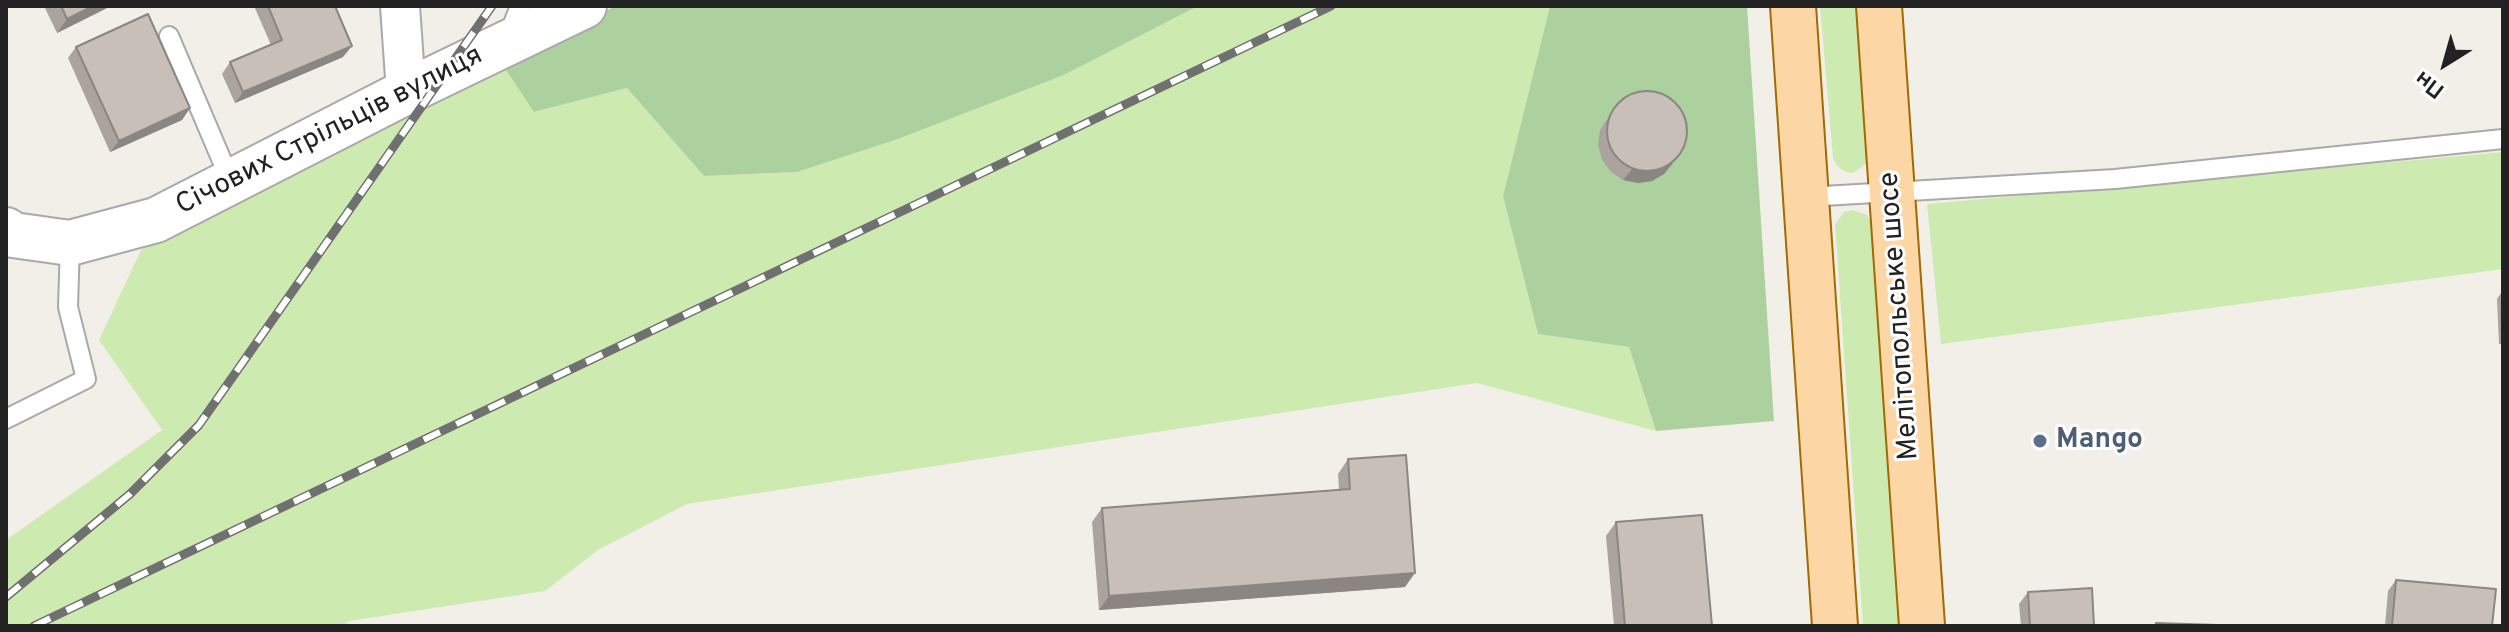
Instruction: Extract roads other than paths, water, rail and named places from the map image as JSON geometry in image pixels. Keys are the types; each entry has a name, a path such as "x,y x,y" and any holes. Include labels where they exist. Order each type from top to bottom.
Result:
{"main road":[{"path":"1793,6 1835,626"},
{"name":"Мелітопольське шосе","path":"1879,6 1922,626"}],"street":[{"path":"400,6 406,92"},
{"name":"Січових Стрільців вулиця","path":"70,243 156,220 406,92 513,25 584,6"},
{"path":"6,230 13,235 70,243"}],"lane":[{"path":"169,36 231,182"},
{"path":"1806,197 2115,179 2503,139"},
{"path":"6,419 86,379 68,307 70,243"}],"railway":[{"path":"6,597 130,494 199,425 492,6"},
{"path":"34,626 1331,6"}],"place":[{"name":"Mango","path":"2040,441"}]}
